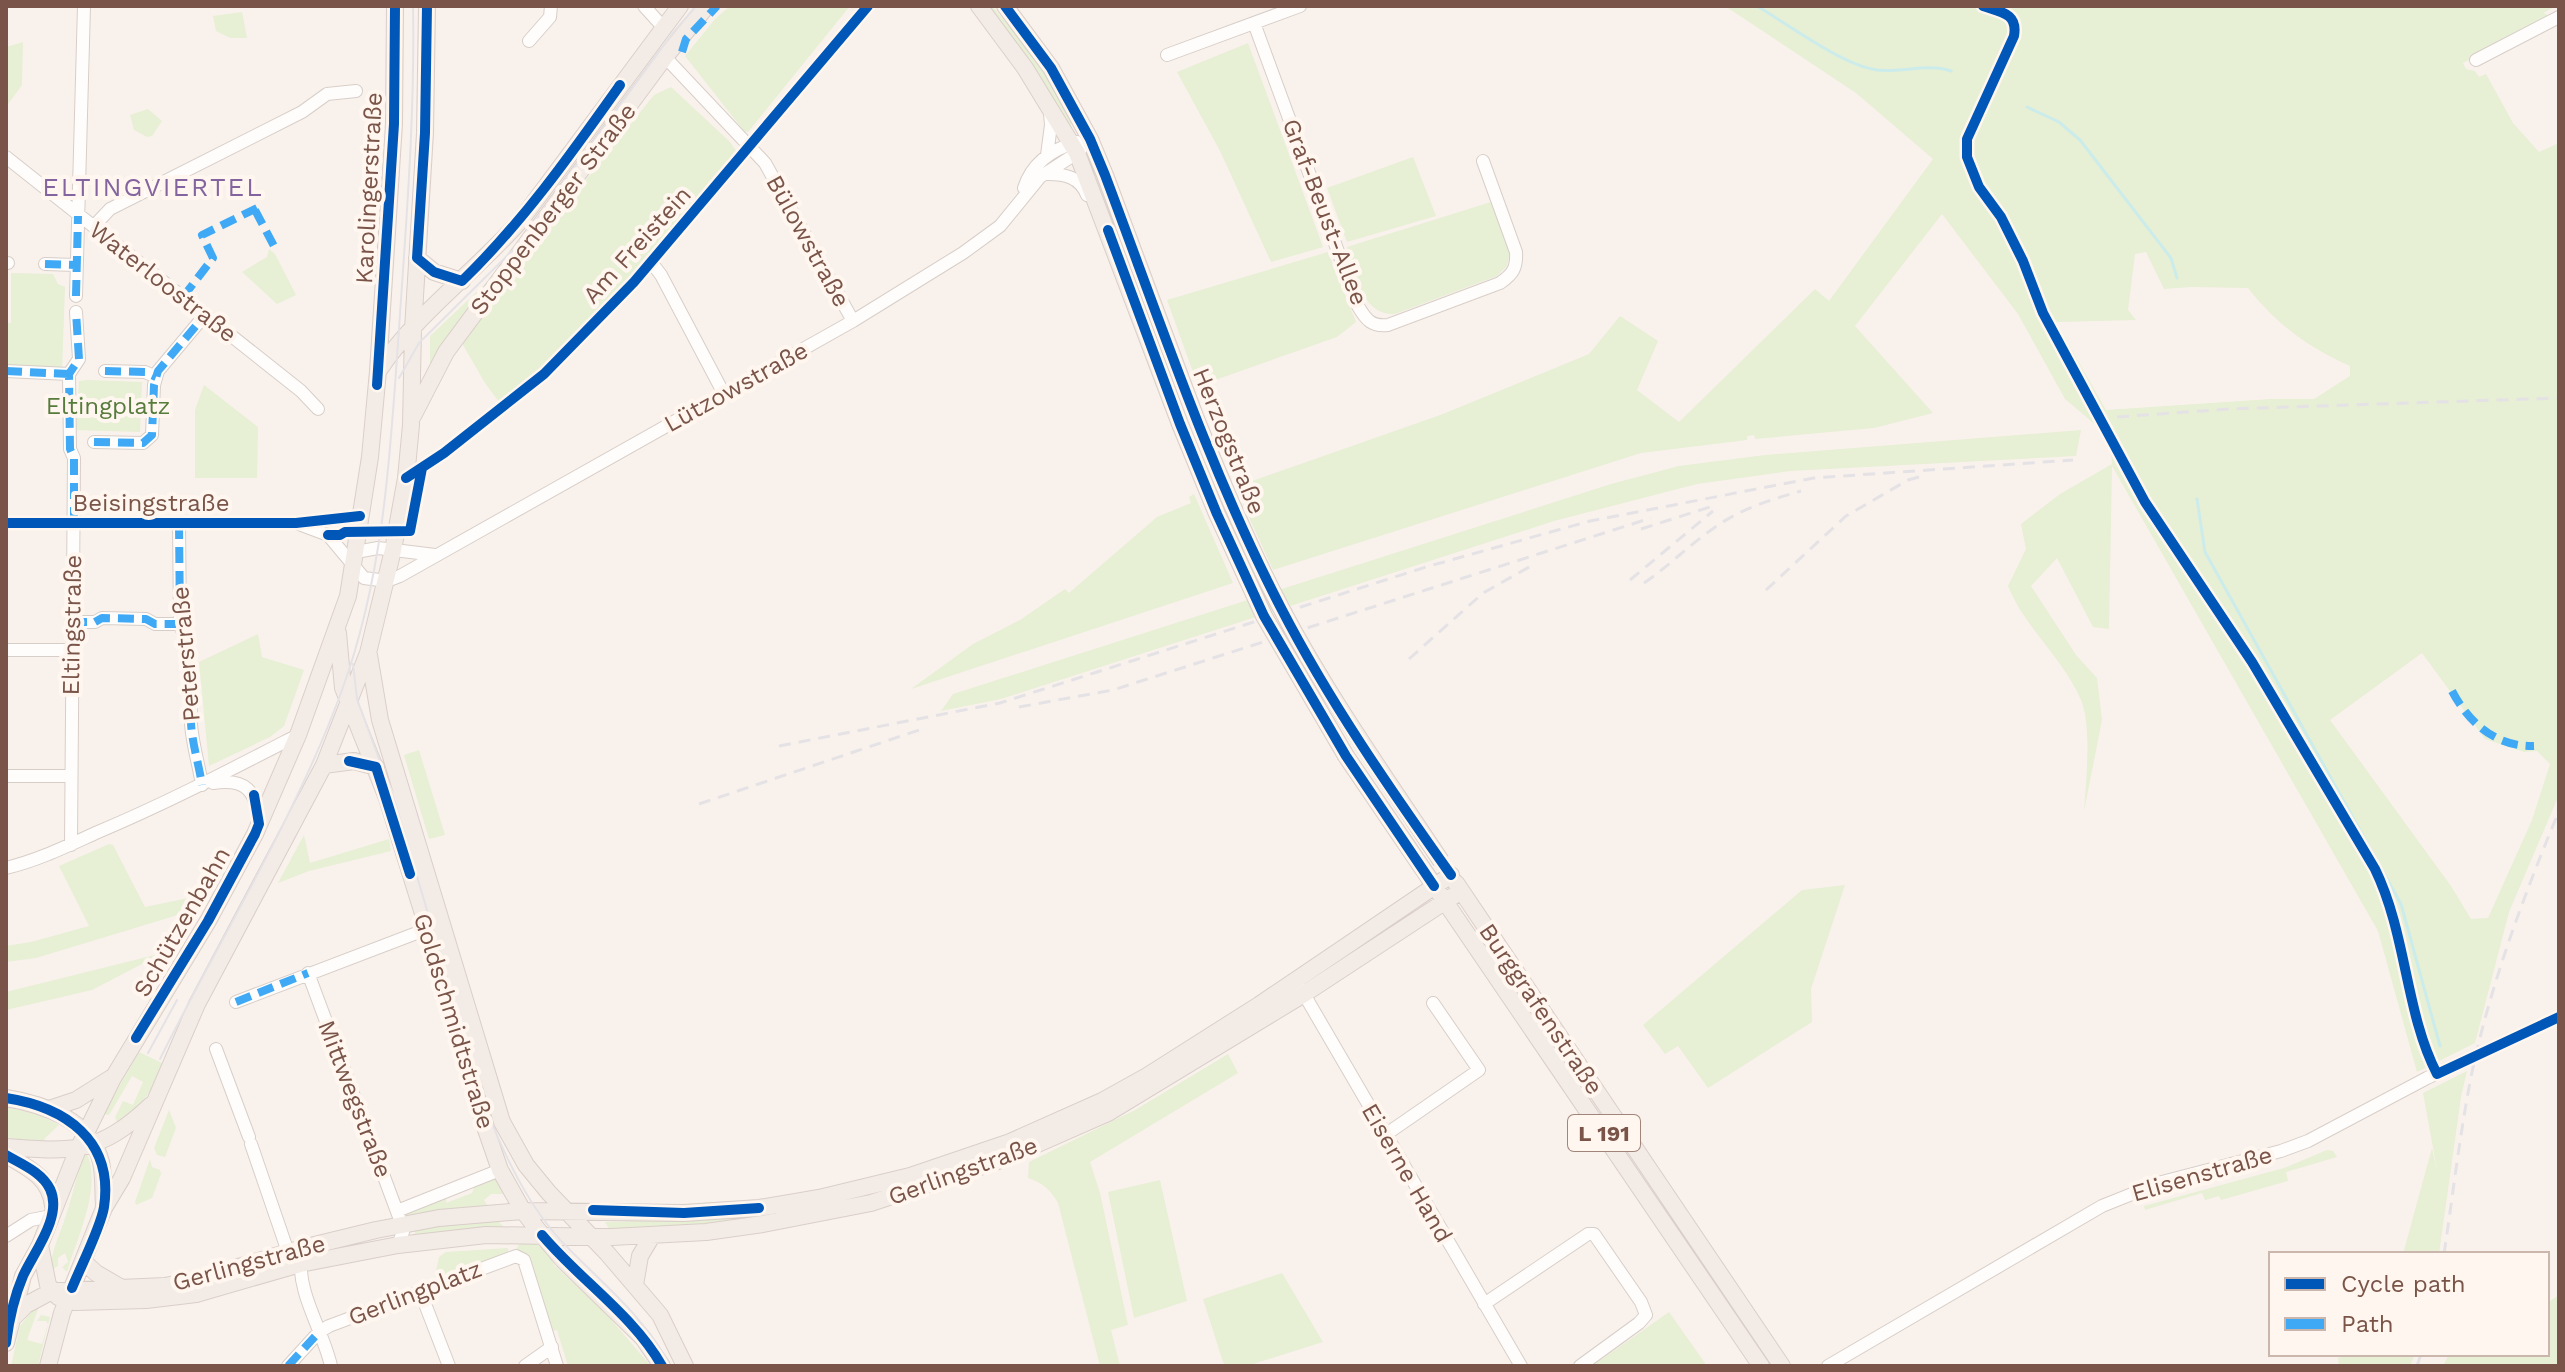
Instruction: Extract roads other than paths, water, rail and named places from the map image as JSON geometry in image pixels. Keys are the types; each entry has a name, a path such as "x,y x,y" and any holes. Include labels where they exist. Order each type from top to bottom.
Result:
{"main road":[{"name":"Karolingerstraße","path":"378,371 392,163 395,6"},
{"path":"413,329 425,133 427,6"},
{"name":"Stoppenberger Straße","path":"378,371 393,349 521,220 680,6"},
{"name":"Stoppenberger Straße","path":"411,421 446,352 665,57 707,6"},
{"name":"Herzogstraße","path":"979,6 1025,68 1074,148 1188,422 1282,609 1335,700 1461,891"},
{"name":"Herzogstraße","path":"1005,6 1051,68 1090,139 1217,514 1264,616 1346,756 1445,901"},
{"path":"417,258 434,272 462,281"},
{"name":"Stoppenberger Straße","path":"324,765 368,653 387,581 406,478 413,329"},
{"path":"298,735 338,627 354,560 370,457 378,371"},
{"name":"Goldschmidtstraße","path":"338,627 341,680 349,706 376,767 435,926 502,1122 526,1165 660,1315 685,1366"},
{"name":"Goldschmidtstraße","path":"368,653 380,720 483,1121 500,1170 523,1211 542,1235 563,1260 643,1338 662,1366"},
{"name":"Schützenbahn","path":"6,1343 8,1323 23,1276 40,1245 113,1078 208,921 259,824 298,735"},
{"path":"324,765 354,761 376,767"},
{"name":"Schützenbahn","path":"48,1366 70,1294 104,1208 122,1178 197,1004 324,765"},
{"name":"Gerlingstraße","path":"70,1294 121,1287 165,1286 297,1255 478,1236 652,1236 763,1224 871,1203 966,1173 1108,1113 1300,986 1434,886 1446,868"},
{"name":"Gerlingstraße","path":"70,1294 108,1302 179,1297 400,1218 523,1211 684,1213 759,1208 819,1198 923,1172 1010,1142 1102,1101 1461,891"},
{"name":"Burggrafenstraße","path":"1461,891 1782,1366"},
{"name":"Burggrafenstraße","path":"1445,901 1761,1366"},
{"path":"49,1109 76,1100 113,1078"},
{"path":"6,1098 49,1109 71,1121 101,1163 104,1208"},
{"path":"6,1147 86,1143 137,1118 153,1102"},
{"path":"6,1155 46,1182 52,1192 52,1213"},
{"path":"635,1285 640,1256 652,1236"},
{"path":"40,1245 44,1271 52,1291"},
{"path":"83,1261 96,1273 121,1287"},
{"path":"8,1323 26,1305 52,1291 70,1294"}],"street":[{"path":"76,296 84,6"},
{"path":"529,41 550,17 551,6"},
{"path":"644,6 663,27"},
{"name":"Am Freistein","path":"406,478 444,453 544,374 651,262 868,6"},
{"path":"1167,55 1300,6"},
{"path":"2476,60 2559,17"},
{"name":"Graf-Beust-Allee","path":"1254,23 1358,306 1372,324 1381,326 1397,322 1511,276 1517,263 1516,252 1483,161"},
{"name":"Bülowstraße","path":"665,57 765,163 853,321"},
{"path":"94,226 110,209 302,112 327,94 356,91"},
{"path":"1047,155 1051,125 1049,106"},
{"name":"Lützowstraße","path":"387,581 853,321 981,242 1000,226 1040,177 1048,174 1074,148 1090,139"},
{"name":"Lützowstraße","path":"1021,199 1027,180 1047,155 1074,148"},
{"name":"Waterloostraße","path":"6,157 301,391 318,409"},
{"path":"1048,174 1064,175 1080,184 1096,220 1108,230"},
{"path":"651,262 661,275 724,394"},
{"path":"45,264 76,265"},
{"name":"Eltingstraße","path":"71,845 74,458 70,449 69,374 79,359 76,312"},
{"path":"94,442 143,443 148,440 152,435 156,377 205,315"},
{"path":"6,371 69,374"},
{"path":"105,371 145,372 156,377"},
{"name":"Beisingstraße","path":"6,523 179,529 360,516"},
{"name":"Beisingstraße","path":"296,523 328,535 354,560"},
{"name":"Peterstraße","path":"179,529 180,624 186,637 191,669 191,726 202,785"},
{"path":"387,581 364,578 354,560 378,548 435,555"},
{"path":"71,622 95,622 102,618 180,624"},
{"path":"6,650 71,650"},
{"path":"6,868 71,845 202,785 298,735"},
{"path":"6,776 71,776"},
{"path":"202,785 229,781 243,785 254,795 259,824"},
{"path":"236,1002 435,926"},
{"name":"Mittwegstraße","path":"308,973 400,1218"},
{"name":"Eiserne Hand","path":"1300,986 1521,1366"},
{"path":"1385,1135 1479,1070 1433,1003"},
{"name":"Elisenstraße","path":"1828,1366 2102,1206 2162,1182 2308,1141 2427,1078 2559,1017"},
{"path":"216,1049 297,1255 303,1283 331,1366"},
{"name":"Gerlingstraße","path":"400,1218 500,1170"},
{"path":"6,1236 31,1220 52,1213"},
{"path":"398,1245 403,1232 400,1218"},
{"path":"1484,1304 1588,1234 1594,1234 1641,1302 1646,1315 1580,1366"},
{"name":"Gerlingplatz","path":"319,1332 516,1256 524,1260 552,1347"},
{"path":"420,1291 449,1366"},
{"path":"288,1366 319,1332"},
{"path":"525,1366 552,1347 557,1366"}],"waterway":[{"path":"1757,6 1832,53 1863,67 1886,71 1933,68 1951,71"},
{"path":"2027,107 2059,122 2080,140 2171,258 2177,278"},
{"path":"2197,499 2205,552 2401,904 2440,1046"}],"tram line":[{"path":"160,1059 302,785 342,690 357,645 377,552 393,409 410,160 413,6"},
{"path":"399,378 419,343 516,247 672,34 696,6"},
{"path":"353,664 357,699 395,802 484,1103 499,1141 528,1197 552,1231 636,1317 670,1366"},
{"path":"148,1053 177,1000"}],"railway":[{"path":"2117,417 2229,409 2559,398"},
{"path":"779,746 1000,703 1426,567 1590,521 1814,478 2073,460"},
{"path":"1766,590 1846,516 1908,480 1919,477"},
{"path":"1644,583 1734,515 1801,491"},
{"path":"1641,529 1713,506"},
{"path":"1630,580 1713,511"},
{"path":"1019,707 1113,690 1651,518"},
{"path":"1409,659 1483,593 1531,566"},
{"path":"699,804 925,728"},
{"path":"2444,1252 2464,1117 2480,1039 2510,940 2559,811"},
{"path":"2417,1366 2420,1356"}],"district":[{"name":"ELTINGVIERTEL","path":"153,187"}],"park label":[{"name":"Eltingplatz","path":"108,406"}]}
